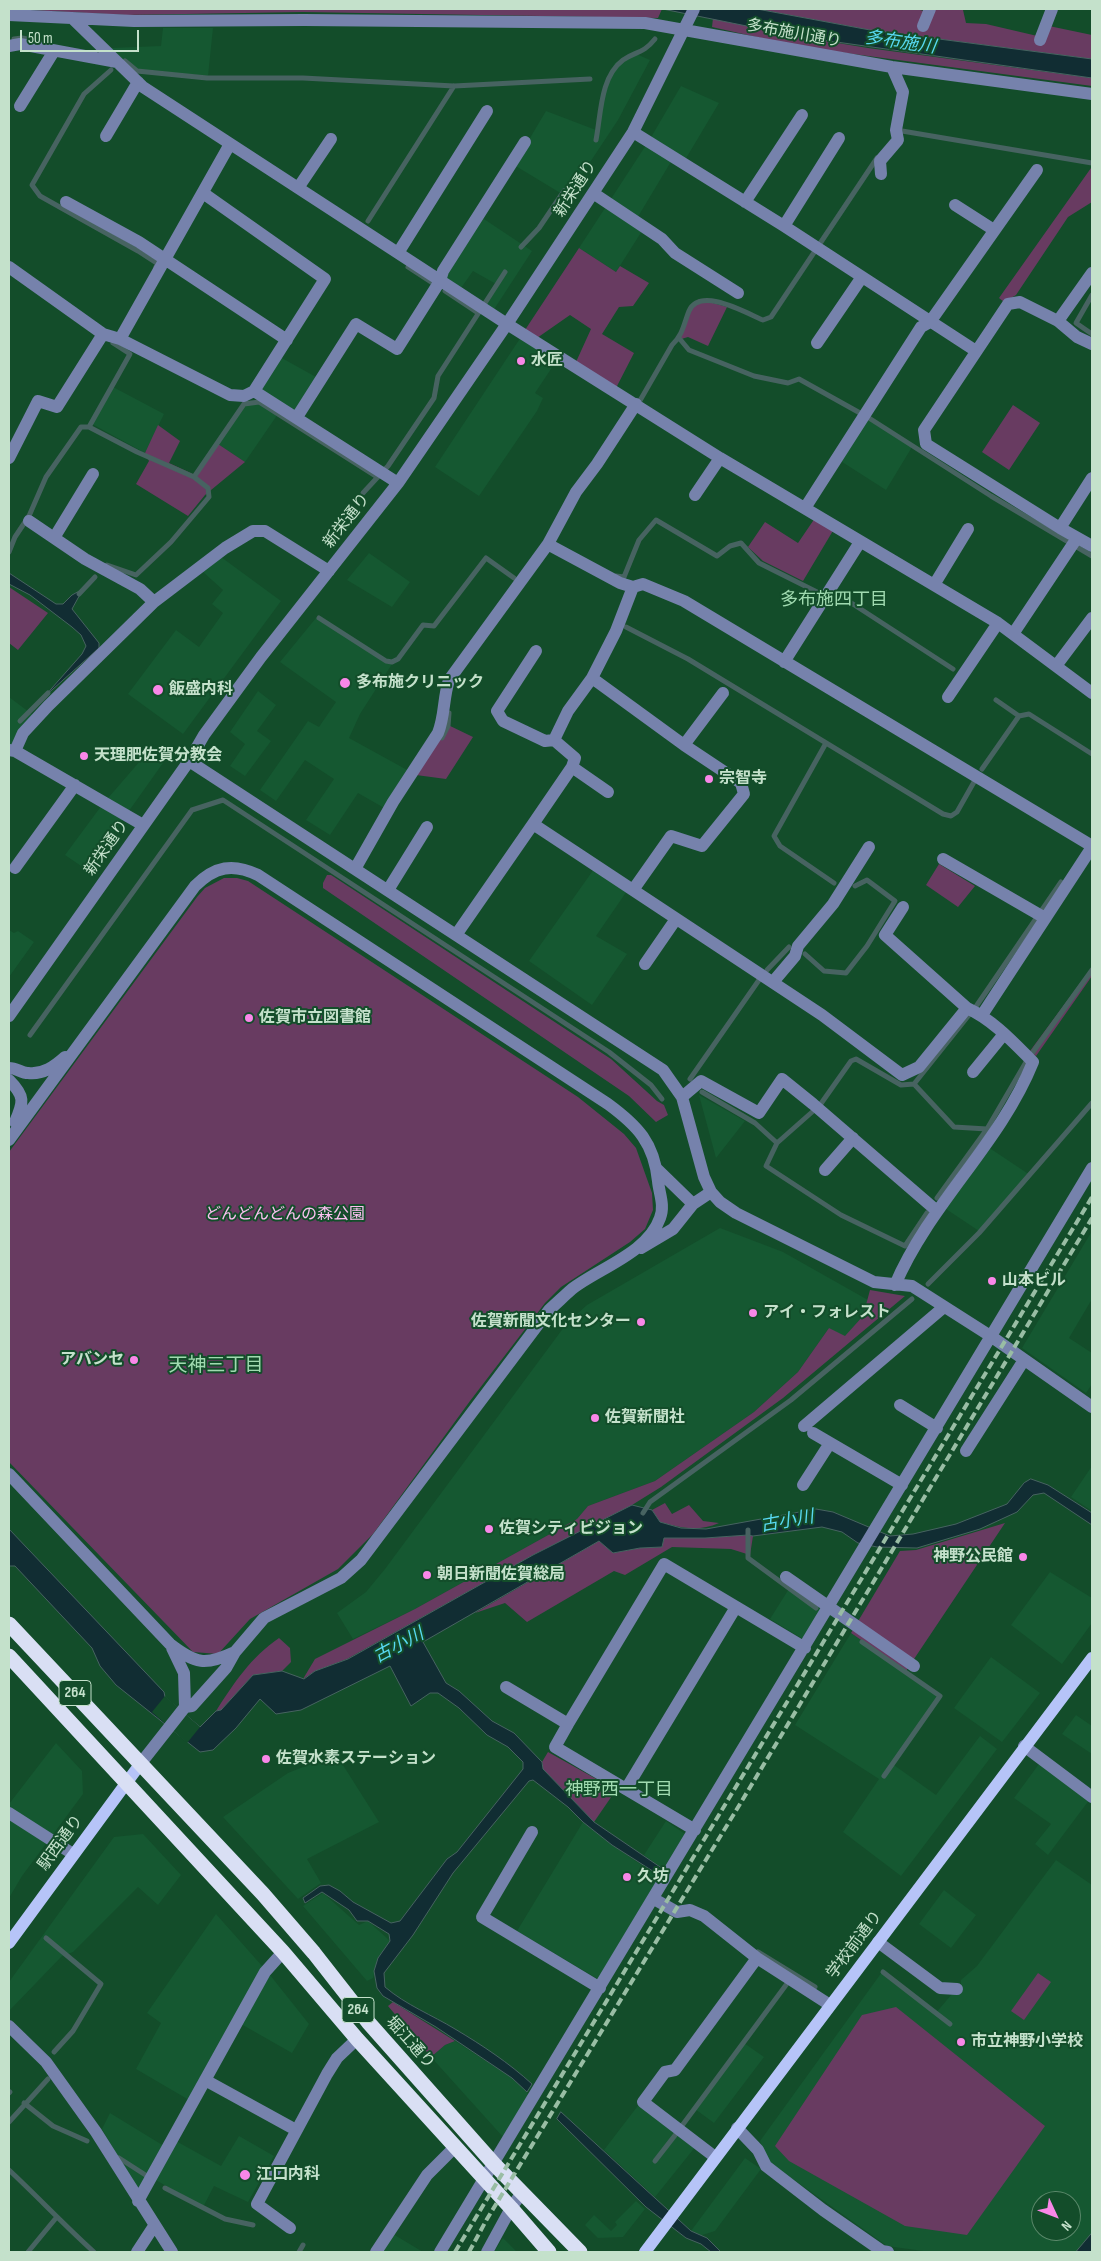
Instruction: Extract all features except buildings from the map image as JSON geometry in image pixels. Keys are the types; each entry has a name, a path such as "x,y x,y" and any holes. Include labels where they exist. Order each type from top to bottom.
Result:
{"highway":[{"name":"264","path":"9,1624 141,1763"},
{"name":"264","path":"9,1656 283,1952 357,2039 549,2252"},
{"name":"堀江通り","path":"141,1763 314,1952 368,2022 494,2164 521,2194 580,2252"}],"main road":[{"name":"学校前通り","path":"645,2252 1092,1658"},
{"name":"駅西通り","path":"9,1943 141,1763"}],"street":[{"name":"新栄通り","path":"9,1016 189,761 204,735 261,657 330,571 388,476 507,324 633,132 694,9"},
{"path":"923,26 930,9"},
{"path":"1040,40 1052,9"},
{"name":"多布施川通り","path":"9,15 134,21 304,20 645,23 892,68 1092,94"},
{"path":"72,18 142,86 481,308 720,458 998,623 1092,693"},
{"path":"9,46 20,44 117,62"},
{"path":"20,106 54,51"},
{"path":"881,174 880,161 898,140 896,130 903,92 892,68"},
{"path":"106,136 138,82"},
{"path":"398,253 487,111"},
{"path":"744,202 802,115"},
{"path":"633,132 784,226 976,352"},
{"path":"784,226 839,138"},
{"path":"298,188 331,139"},
{"path":"296,417 356,324 397,349 440,281 443,271 525,142"},
{"path":"120,339 230,144"},
{"path":"805,508 921,326 930,322 1037,170"},
{"path":"9,267 103,334 120,339 230,395 244,396 254,391 325,279 203,193"},
{"path":"593,193 662,239 675,253 738,293"},
{"path":"66,202 140,242 286,340"},
{"path":"955,205 994,230"},
{"path":"1058,321 1092,272"},
{"path":"817,343 862,277"},
{"path":"1092,344 1077,337 1058,321 1020,302 1008,304 924,430 926,444 1092,546"},
{"path":"9,458 38,402 57,406 103,334"},
{"path":"254,391 388,476"},
{"path":"355,869 393,802 443,722 444,694 449,680 542,552 576,492 638,405"},
{"path":"695,495 720,458"},
{"path":"54,538 93,474"},
{"path":"1060,528 1092,478"},
{"path":"30,521 85,559 140,589 154,602"},
{"path":"934,585 968,529"},
{"path":"143,825 12,751 23,733 154,602 225,548 253,531 266,531 330,571"},
{"path":"1013,634 1077,538"},
{"path":"784,662 860,542"},
{"path":"553,547 620,583 633,587 643,584 684,601 1089,844 1040,915 982,1015"},
{"path":"554,740 568,711 592,678 616,631 633,587"},
{"path":"1056,666 1092,618"},
{"path":"948,697 998,623"},
{"path":"456,934 572,767 575,758 554,740 545,741 503,721 497,711 536,650"},
{"path":"592,678 684,745 741,783 744,794 702,846 671,836 633,890"},
{"path":"684,745 723,693"},
{"path":"189,761 663,1070 682,1097 704,1177 711,1192 720,1202 736,1213 874,1282 912,1286 1091,1404"},
{"path":"572,767 608,792"},
{"path":"15,868 75,785"},
{"path":"533,824 822,1015 902,1075 919,1067 967,1008"},
{"path":"388,890 427,827"},
{"path":"772,982 794,956 798,946 833,904 869,847"},
{"path":"943,859 1040,915"},
{"path":"9,1140 195,886 204,877 216,870 244,868 258,875 629,1119 650,1147 657,1169 662,1203 660,1218 636,1249"},
{"path":"896,1285 906,1260 937,1210 992,1137 1022,1090 1033,1062 982,1015 967,1008 885,935 903,907"},
{"path":"645,964 676,919"},
{"path":"973,1072 1004,1034"},
{"path":"9,1068 17,1068 27,1074 42,1072 57,1064 84,1039"},
{"path":"682,1097 701,1082 759,1113 782,1079 818,1107 937,1210"},
{"path":"9,1080 20,1091 23,1106 9,1136"},
{"path":"825,1170 853,1138"},
{"path":"440,2252 992,1338 1092,1168"},
{"path":"657,1169 693,1204"},
{"path":"141,1763 185,1707 192,1706 221,1674 235,1652 264,1618 341,1578 361,1560 549,1310 572,1289 636,1249 646,1246 673,1229 693,1204 711,1192"},
{"path":"902,1485 808,1430 944,1307"},
{"path":"966,1450 1024,1360"},
{"path":"900,1405 937,1428"},
{"path":"803,1485 830,1443"},
{"path":"9,1474 170,1644 186,1656 200,1661 212,1661 235,1652"},
{"path":"695,1830 555,1746 568,1724 664,1564 804,1648"},
{"path":"786,1576 914,1666"},
{"path":"626,1789 736,1607"},
{"path":"170,1644 184,1673 185,1707"},
{"path":"506,1688 568,1724"},
{"path":"1024,1746 1092,1797"},
{"path":"9,1813 73,1854"},
{"path":"532,1832 482,1917 600,1988"},
{"path":"654,1899 677,1912 690,1910 704,1916 757,1958 830,2005"},
{"path":"878,1942 940,1988 957,1989"},
{"path":"138,2201 265,1972 283,1952"},
{"path":"715,2157 643,2102 666,2072 675,2070 757,1958"},
{"path":"9,2026 46,2062 96,2132 172,2252"},
{"path":"290,2228 257,2204 337,2058 357,2039"},
{"path":"205,2080 296,2130"},
{"path":"737,2128 758,2150 766,2166 823,2210 882,2251 888,2252"},
{"path":"376,2252 427,2175 455,2147"},
{"path":"487,2252 511,2208 521,2194"},
{"path":"137,2252 154,2226"}],"shaded area":[{"path":"163,28 213,28 208,76 134,70 111,48 161,46"},
{"path":"634,53 650,60 618,120 567,197 514,165 546,111 596,130 606,79 615,63"},
{"path":"681,86 719,103 685,160 675,155 633,225 642,231 616,272 579,248 650,139"},
{"path":"481,217 532,251 493,311 484,305 496,284 473,271 461,288 446,278"},
{"path":"521,337 557,360 535,393 543,398 537,411 479,496 435,467"},
{"path":"280,357 316,377 295,411 261,390"},
{"path":"113,387 164,414 145,453 92,424"},
{"path":"259,400 280,411 245,462 218,444 243,403"},
{"path":"868,419 912,447 886,490 839,460"},
{"path":"369,553 410,582 392,607 347,580"},
{"path":"221,557 281,601 183,734 128,694 176,630 199,647 223,613 212,604 223,590 202,571"},
{"path":"316,618 392,664 360,714 349,738 409,771 386,809 358,793 330,835 306,820 334,779 305,760 276,801 260,790 308,721 319,727 336,702 280,662"},
{"path":"258,691 276,705 257,731 271,741 245,776 230,766 245,744 230,732"},
{"path":"9,697 33,715 10,746 9,745"},
{"path":"147,753 163,763 87,870 65,855 102,805"},
{"path":"594,869 627,891 596,936 627,954 592,1005 529,961"},
{"path":"9,930 14,933 18,931 34,942 9,977"},
{"path":"699,1095 745,1121 716,1158"},
{"path":"988,1147 1030,1175 979,1231 943,1207"},
{"path":"720,1228 783,1252 868,1300 863,1316 845,1337 829,1328 798,1372 754,1412 655,1481 588,1506 577,1519 415,1609 353,1639 337,1613 366,1592 385,1569 567,1323 587,1305"},
{"path":"1092,1231 1092,1299 1069,1338 1092,1353 1092,1384 1086,1393 1022,1348"},
{"path":"1092,1466 1092,1511 1071,1497"},
{"path":"1050,1572 1092,1598 1092,1623 1062,1664 1011,1625"},
{"path":"792,1584 822,1607 803,1639 770,1619"},
{"path":"851,1633 938,1693 938,1697 891,1763 936,1795 980,1736 997,1749 901,1876 843,1832 879,1779 795,1725"},
{"path":"991,1657 1040,1693 1002,1742 954,1708"},
{"path":"1076,1715 1092,1726 1092,1754 1062,1734"},
{"path":"56,1743 82,1771 83,1794 22,1876 9,1898 9,1804"},
{"path":"336,1754 379,1822 307,1859 321,1883 298,1899 223,1817 288,1773"},
{"path":"1039,1764 1090,1799 1048,1855 1035,1844 1051,1824 1014,1798"},
{"path":"666,1821 685,1834 663,1869 644,1855"},
{"path":"583,1822 612,1845 659,1877 598,1979 517,1931"},
{"path":"143,1834 181,1875 158,1905 138,1887 73,1952 62,1956 9,2011 9,1982 114,1837"},
{"name":"市立神野小学校","path":"1056,1860 1092,1885 1092,2252 930,2252 887,2246 769,2162 760,2141 882,1972 935,2014 952,1994 961,1992 961,1980 977,1966"},
{"path":"944,1890 976,1915 951,1948 919,1924"},
{"path":"323,1893 359,1925 368,1921 390,1941 378,1958 373,1978 367,1981 303,1906"},
{"path":"216,1914 263,1967 189,2100 136,2069 161,2023 147,2013"},
{"path":"270,1975 309,2024 292,2053 241,2024"},
{"path":"455,2041 512,2078 527,2092 528,2096 503,2137 431,2057 445,2045"},
{"path":"744,2043 764,2057 714,2123 695,2109"},
{"path":"640,2103 696,2146 655,2197 604,2150"},
{"path":"110,2113 164,2146 176,2141 221,2166 239,2136 274,2156 248,2202 214,2186 203,2207 147,2175 139,2192 102,2129"},
{"path":"745,2158 761,2169 715,2231 699,2236 691,2231"},
{"path":"636,2201 645,2209 623,2237 598,2238 585,2225 594,2215 611,2231 617,2225 615,2222"},
{"path":"393,2234 423,2252 380,2252"},
{"path":"503,2238 517,2252 494,2252"}],"green space":[{"path":"9,9 662,9 658,18 303,12 126,15"},
{"path":"757,9 916,9 932,13 934,9 960,9 963,10 966,23 986,24 1046,38 1049,26 1092,35 1092,59 870,30"},
{"path":"713,18 801,37 868,48 1092,78 1092,86 801,47 712,27"},
{"path":"1091,168 1092,202 1068,217 1016,295 1004,302 999,298"},
{"path":"579,248 616,272 620,266 649,283 633,306 619,307 602,334 634,353 616,388 576,362 591,329 570,315 537,338 525,330"},
{"path":"699,299 727,307 708,346 688,337 678,340 690,306"},
{"path":"1013,405 1040,423 1009,470 982,452"},
{"path":"158,425 180,441 169,463 197,476 218,444 245,462 205,495 188,516 136,484 149,461 145,453"},
{"path":"815,518 834,529 803,581 763,561 748,547 765,522 798,543"},
{"path":"9,587 48,613 18,650 9,643"},
{"path":"446,724 473,737 446,779 416,775"},
{"path":"939,864 975,886 958,907 926,885"},
{"path":"327,875 331,875 611,1059 657,1101 664,1105 668,1115 656,1122 629,1096 323,888"},
{"name":"どんどんどんの森公園","path":"224,878 237,878 248,881 578,1097 624,1134 636,1148 652,1193 653,1210 645,1229 630,1242 561,1287 545,1303 470,1401 373,1534 338,1569 250,1619 218,1654 193,1652 9,1462 9,1152 197,897 205,888"},
{"path":"1092,967 1092,976 1036,1056 1030,1051"},
{"path":"870,1290 905,1296 783,1398 661,1487 632,1505 533,1555 347,1659 315,1671 303,1679 315,1659 415,1609 577,1519 588,1506 655,1481 754,1412 798,1372 829,1328 845,1336 863,1316"},
{"path":"665,1503 672,1514 689,1505 703,1521 719,1523 711,1526 690,1528 660,1522 652,1510"},
{"path":"1005,1523 906,1671 851,1633 900,1551 916,1550"},
{"path":"753,1536 750,1555 731,1549 672,1547 625,1575 614,1571 527,1622 505,1603 475,1613 599,1541 613,1553 640,1548 662,1547 664,1538"},
{"path":"279,1638 290,1648 291,1662 282,1671 253,1675 221,1710 216,1711 236,1681 252,1662"},
{"path":"548,1752 616,1790 594,1822 543,1769 542,1762"},
{"path":"1038,1973 1051,1982 1024,2020 1011,2011"},
{"path":"393,2002 455,2041 445,2045 431,2057 388,2006"},
{"path":"896,2007 1045,2126 967,2235 905,2226 789,2161 775,2146 862,2015"}],"water":[{"name":"多布施川","path":"663,9 757,9 870,30 1092,59 1092,78 801,37"},
{"path":"9,573 56,604 63,604 72,595 83,589 72,609 99,643 99,648 44,697 82,654 86,646 81,635 72,627 30,595 9,584"},
{"name":"古小川","path":"1031,1479 1048,1485 1092,1513 1092,1525 1044,1493 1033,1495 1017,1512 980,1529 917,1548 877,1547 858,1543 842,1532 822,1527 753,1536 664,1538 662,1547 640,1548 613,1553 599,1541 423,1642 446,1683 459,1691 492,1721 514,1733 542,1762 543,1769 594,1822 663,1869 659,1875 612,1845 533,1780 529,1781 453,1873 413,1935 384,1973 385,1987 419,2010 465,2035 505,2062 532,2084 527,2092 512,2078 436,2027 383,1996 377,1988 374,1971 378,1958 390,1941 389,1934 368,1921 357,1921 349,1910 322,1892 305,1903 303,1898 320,1886 329,1885 353,1902 391,1923 400,1921 447,1859 457,1852 523,1769 523,1762 508,1747 487,1735 459,1708 438,1693 430,1693 411,1706 390,1666 301,1710 276,1714 260,1699 236,1728 213,1750 200,1752 116,1685 100,1666 92,1648 15,1566 9,1566 9,1529 164,1692 165,1697 200,1727 216,1711 221,1710 253,1675 282,1671 304,1679 315,1671 348,1659 533,1555 632,1505 652,1510 660,1522 681,1528 706,1529 816,1509 833,1512 890,1536 913,1534 956,1524 1007,1504 1024,1483"},
{"path":"561,2112 691,2231 707,2238 721,2252 711,2252 701,2244 686,2238 646,2207 557,2119"},
{"path":"1092,2233 1092,2252 1076,2252"}],"pier":[{"path":"165,1696 200,1727 187,1743 152,1712"}],"waterway":[{"path":"14,39 22,38 45,42"},
{"path":"596,140 603,97 615,67 623,60 643,50 655,39"},
{"path":"125,61 137,71 207,78 303,78 454,86 590,79"},
{"path":"111,70 84,94 32,185 40,196 138,251 158,264 156,267"},
{"path":"368,221 454,86"},
{"path":"899,134 902,131 1092,163"},
{"path":"638,404 672,345 679,337 689,311 695,304 703,301 713,301 735,307 763,320 771,317 877,158"},
{"path":"521,247 539,228 564,191"},
{"path":"408,267 431,282"},
{"path":"363,493 388,466 434,398 438,376 505,272"},
{"path":"445,291 478,313"},
{"path":"1092,295 1076,323 1092,334"},
{"path":"679,338 689,350 754,376 788,383 799,379 869,418 991,496 1092,556"},
{"path":"89,427 130,354 113,343"},
{"path":"107,565 136,575 171,542 209,497 208,488 194,477 244,404 259,402 377,477"},
{"path":"9,552 15,537 29,516 46,477 81,427 89,427 137,452 194,477"},
{"path":"616,576 624,577 639,540 656,520 717,556 730,546 741,543 759,563 817,592"},
{"path":"319,618 386,661 392,662 398,659 423,625 434,626 486,558 514,578"},
{"path":"79,594 95,577"},
{"path":"839,595 953,669"},
{"path":"626,627 688,659 943,814 951,816 957,812 974,782"},
{"path":"20,721 48,693"},
{"path":"996,700 1019,716 1029,714 1092,754"},
{"path":"442,738 448,726 449,713"},
{"path":"982,769 1019,716"},
{"path":"826,743 774,836 780,846 834,883"},
{"path":"30,1035 192,810 223,800 609,1052 651,1085 662,1099"},
{"path":"805,954 824,971 846,973 867,946 895,901 867,880 855,886"},
{"path":"927,1213 905,1246 841,1215 766,1166 777,1143 820,1105 851,1061 856,1059 901,1085 914,1084 977,1005 1061,882"},
{"path":"767,970 789,947"},
{"path":"1033,1052 1092,970"},
{"path":"690,1079 759,980"},
{"path":"937,1198 987,1129 1026,1062"},
{"path":"914,1084 954,1127 987,1129"},
{"path":"702,1092 755,1123 777,1143"},
{"path":"928,1284 979,1233 1092,1103"},
{"path":"643,1513 650,1502 791,1400 912,1299"},
{"path":"748,1530 748,1558 816,1608"},
{"path":"862,1642 940,1696 884,1776"},
{"path":"46,1938 101,1984 73,2031 54,2052"},
{"path":"758,1952 815,1987"},
{"path":"883,1972 950,2024"},
{"path":"681,2127 786,1985"},
{"path":"9,2122 48,2079"},
{"path":"24,2103 53,2126 87,2141"},
{"path":"655,2161 676,2134"},
{"path":"119,2158 147,2176"},
{"path":"9,2170 94,2252"},
{"path":"165,2188 225,2219 253,2225"},
{"path":"28,2252 56,2218"},
{"path":"299,2252 303,2245"}],"railway":[{"path":"455,2252 1092,1197"},
{"path":"469,2252 487,2219 740,1804 1092,1218"}],"place":[{"name":"水匠","path":"521,361"},
{"name":"多布施クリニック","path":"345,683"},
{"name":"飯盛内科","path":"158,690"},
{"name":"天理肥佐賀分教会","path":"84,756"},
{"name":"宗智寺","path":"709,779"},
{"name":"佐賀市立図書館","path":"249,1018"},
{"name":"山本ビル","path":"992,1281"},
{"name":"アイ・フォレスト","path":"753,1313"},
{"name":"佐賀新聞文化センター","path":"641,1322"},
{"name":"アバンセ","path":"134,1360"},
{"name":"佐賀新聞社","path":"595,1418"},
{"name":"佐賀シティビジョン","path":"489,1529"},
{"name":"神野公民館","path":"1023,1557"},
{"name":"朝日新聞佐賀総局","path":"427,1575"},
{"name":"佐賀水素ステーション","path":"266,1759"},
{"name":"久坊","path":"627,1877"},
{"name":"市立神野小学校","path":"961,2042"},
{"name":"江口内科","path":"245,2175"}],"district":[{"name":"多布施四丁目","path":"834,600"},
{"name":"天神三丁目","path":"216,1366"},
{"name":"神野西一丁目","path":"619,1790"}]}
